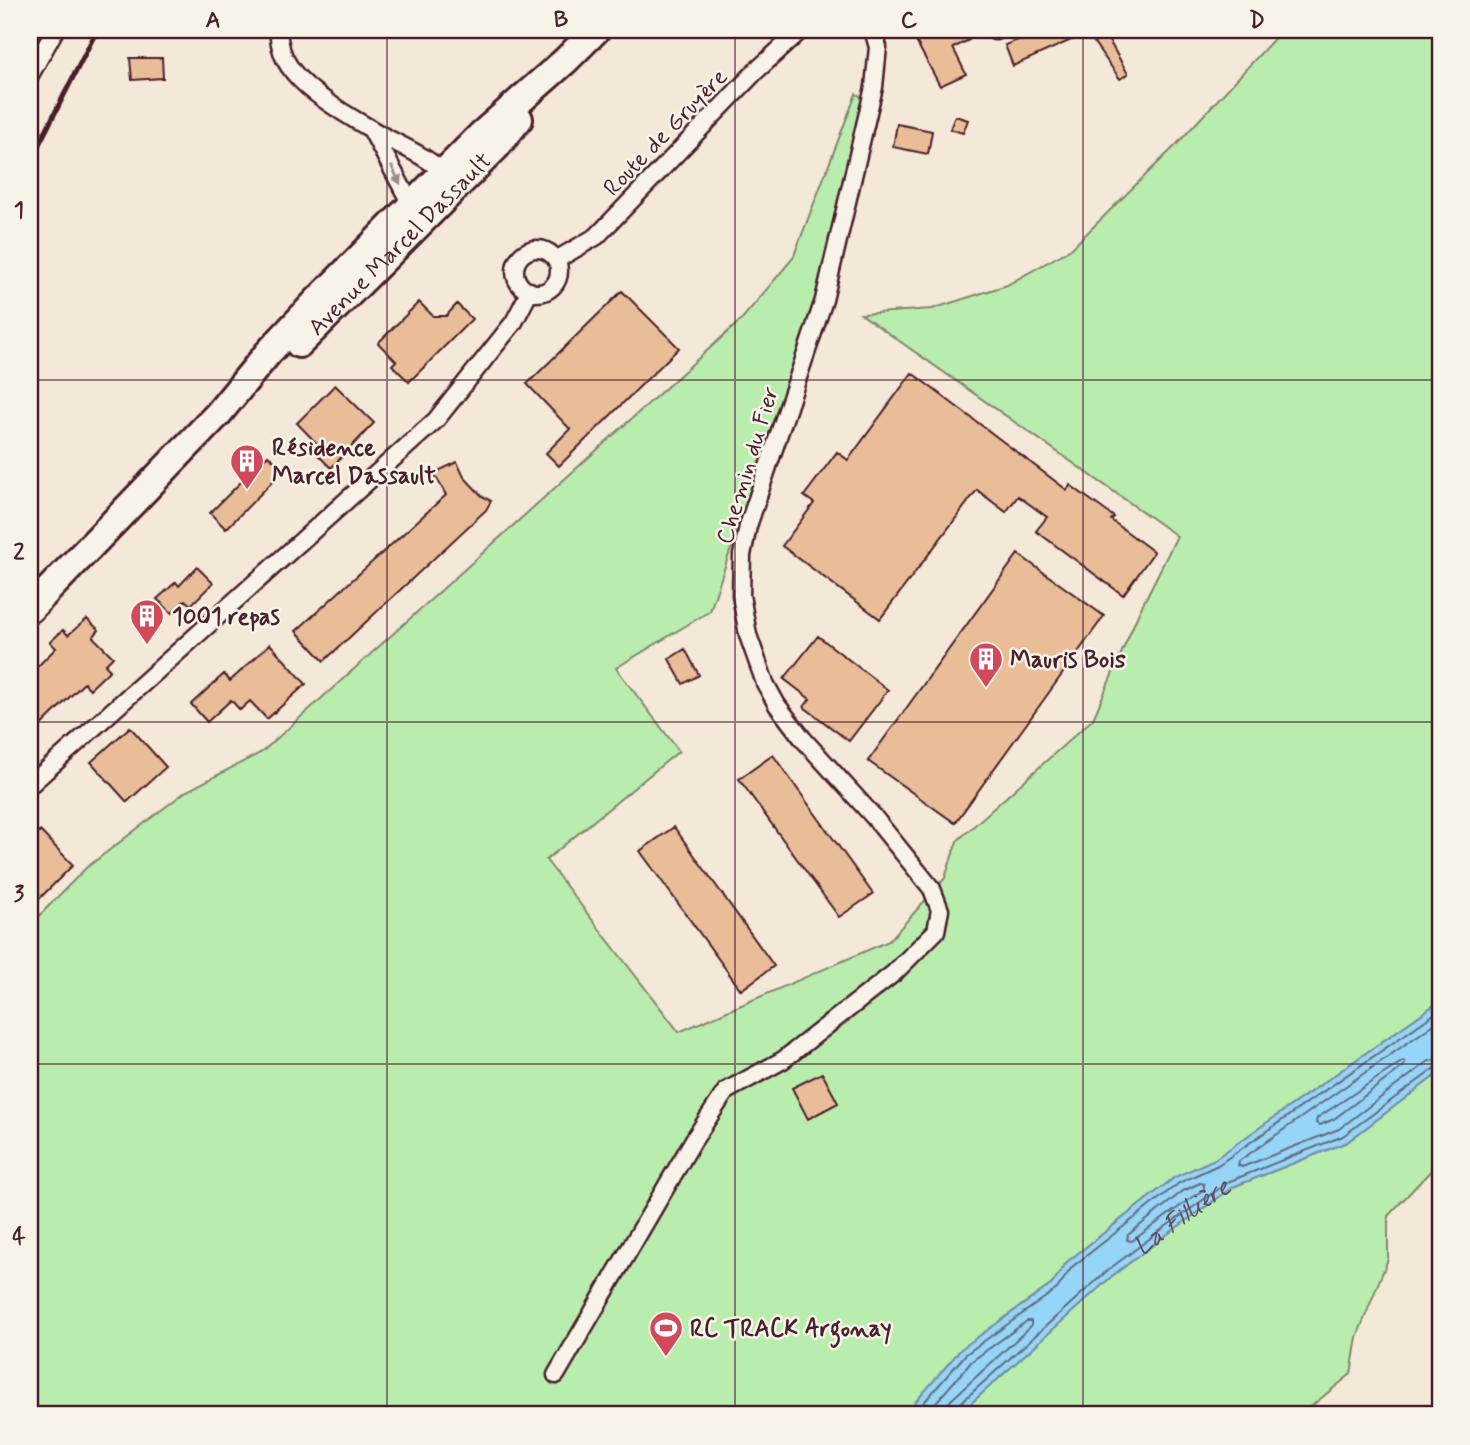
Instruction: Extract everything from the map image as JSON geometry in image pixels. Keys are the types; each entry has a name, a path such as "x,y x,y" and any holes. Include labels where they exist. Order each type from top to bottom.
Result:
{"main road":[{"name":"Avenue Marcel Dassault","path":"30,609 218,414 268,353 317,301 417,213 451,179 482,134 596,30"}],"street":[{"path":"30,75 55,30"},
{"path":"278,30 283,56 296,76 370,129 412,151 451,179"},
{"name":"Route de Gruyère","path":"556,260 597,236 756,71 802,30"},
{"name":"Chemin du Fier","path":"556,1375 686,1153 726,1091 783,1060 894,973 936,931 940,910 932,889 873,816 803,739 778,705 755,660 741,595 742,555 748,526 824,300 874,87 878,47 873,30"},
{"path":"370,129 417,213"},
{"path":"537,248 548,251 556,260 559,275 554,285 545,291 530,291 521,286 516,277 515,266 519,257 537,248"},
{"path":"30,785 436,420 514,322 530,291"}],"green space":[{"path":"1282,30 1440,30 1440,1001 1215,1159 1175,1177 1067,1262 1052,1284 1011,1313 904,1415 30,1415 30,925 86,868 185,792 262,752 741,320 793,258 856,94 872,103 817,292 710,611 616,668 679,751 546,860 679,1032 889,941 945,878 957,841 1093,719 1140,610 1177,536 861,314 932,309 1007,285 1071,249 1177,144"},
{"path":"1440,1072 1440,1161 1388,1216 1388,1259 1357,1337 1351,1374 1304,1412 1295,1415 958,1415 1112,1276 1233,1187 1347,1142"}],"water":[{"name":"La Fillière","path":"1440,1001 1440,1072 1347,1142 1233,1187 1112,1276 958,1415 904,1415 961,1349 1052,1284 1067,1262 1175,1177 1215,1159"}],"building":[{"path":"910,30 965,30 969,40 953,48 966,74 940,86"},
{"path":"1043,30 1103,30 1128,74 1120,79 1087,33 1013,66 1005,45"},
{"path":"130,58 162,58 163,78 132,80"},
{"path":"955,116 968,120 963,133 950,129"},
{"path":"897,124 932,131 928,154 893,147"},
{"path":"622,291 679,348 559,466 546,453 570,429 527,384"},
{"path":"419,302 433,316 446,316 457,304 472,319 409,382 392,365 396,361 378,343"},
{"path":"912,373 1067,490 1070,485 1114,517 1111,520 1154,552 1123,595 1036,531 1047,517 1018,496 1006,512 977,490 880,619 782,546 814,503 804,496 837,452 848,460"},
{"path":"335,385 374,423 331,468 317,454 322,449 297,423"},
{"name":"Résidence Marcel Dassault","path":"268,455 284,470 226,529 210,513"},
{"path":"457,462 464,477 482,496 491,501 486,510 324,661 296,631 446,495 434,473"},
{"path":"1018,554 1104,616 955,823 868,761"},
{"path":"197,567 213,583 191,605 185,600 172,613 157,599 176,582 179,586"},
{"path":"87,619 99,630 93,637 113,657 105,665 110,670 90,689 84,683 30,736 30,674 56,648 50,642 63,630 68,635"},
{"path":"818,636 888,690 849,741 804,707 810,699 784,679"},
{"path":"270,644 306,684 267,719 250,701 240,710 231,700 207,722 191,704 224,674 230,681"},
{"path":"685,649 699,675 683,684 669,659"},
{"path":"130,727 166,767 127,802 91,762"},
{"path":"773,755 873,894 839,917 739,779"},
{"path":"674,827 774,966 741,990 640,851"},
{"path":"40,831 73,865 39,899 30,890 30,841"},
{"path":"822,1073 838,1103 808,1119 792,1088"}],"railway":[{"path":"30,162 97,30"}],"place":[{"name":"Résidence Marcel Dassault","path":"247,491"},
{"name":"1001 repas","path":"147,646"},
{"name":"Mauris Bois","path":"986,689"},
{"name":"RC TRACK Argonay","path":"666,1358"}]}
